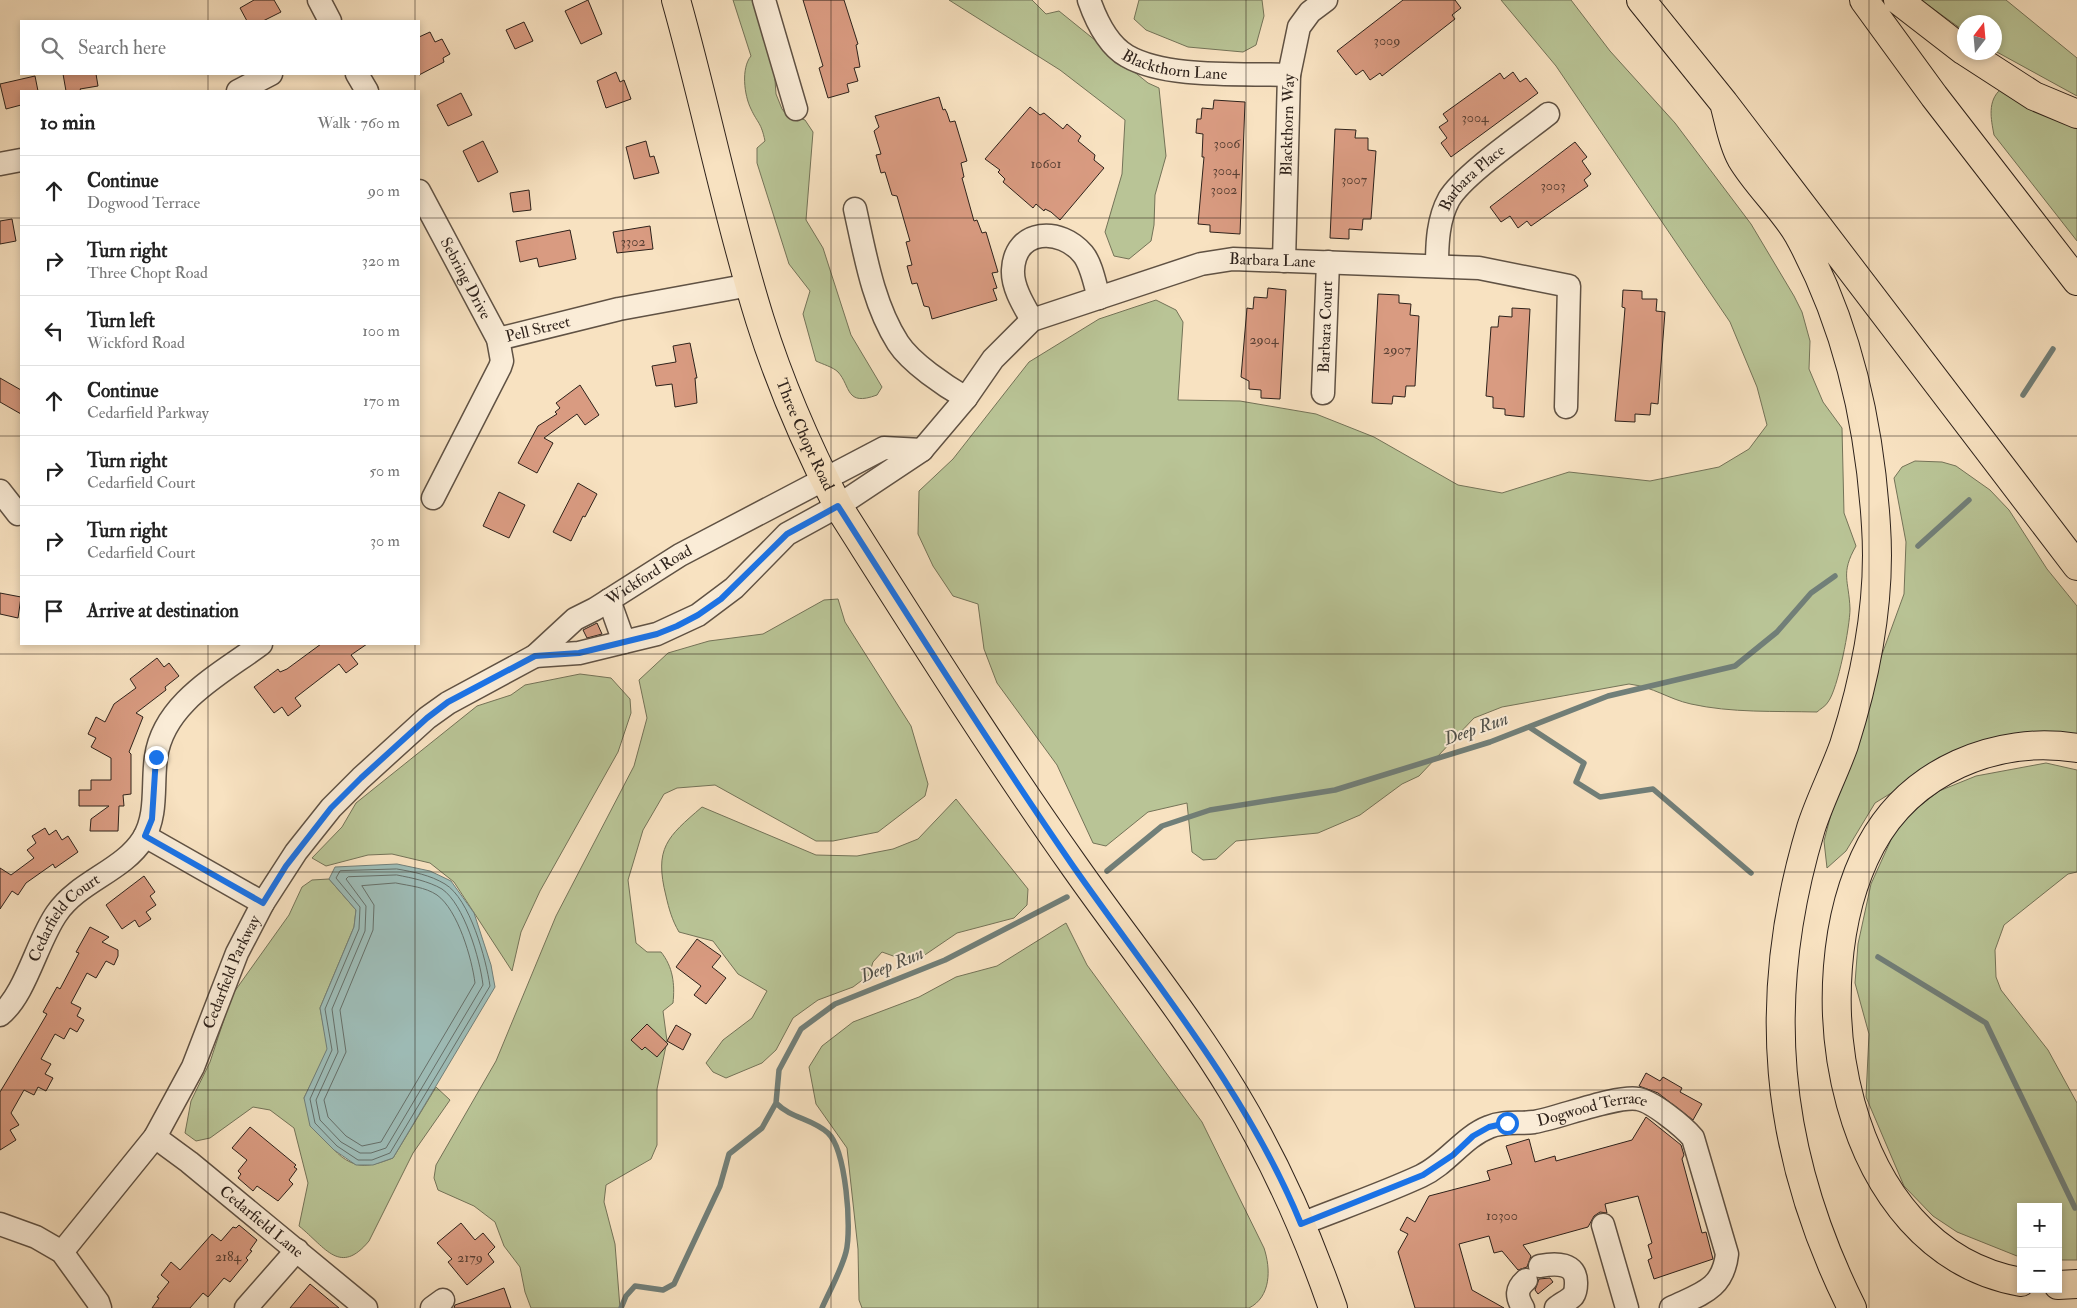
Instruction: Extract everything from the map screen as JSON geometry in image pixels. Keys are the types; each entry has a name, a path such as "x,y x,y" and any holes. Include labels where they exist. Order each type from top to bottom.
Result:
{"main road":[{"name":"Three Chopt Road","path":"676,0 750,285 775,364 825,481 838,506 1074,866 1233,1091 1264,1146 1301,1224 1333,1308"},
{"path":"1641,0 1724,103 2077,566"},
{"path":"1864,0 1940,104 2077,281"},
{"path":"1898,0 1957,45"},
{"path":"1978,60 2034,96 2077,114"},
{"path":"1724,103 1740,156 1797,233 1829,303 1854,376 1863,415 1875,510 1875,591 1862,678 1844,745 1812,824 1796,882 1788,919 1780,1002 1781,1072 1788,1118 1802,1180 1830,1264 1852,1308"},
{"path":"2017,1281 1987,1272 1957,1258 1935,1243 1913,1224 1889,1190 1870,1156 1847,1087 1839,1047 1836,1005 1838,963 1846,916 1859,872 1871,844 1884,824 1910,795 1938,774 1979,754 2030,744 2077,748"},
{"path":"2062,1285 2077,1284"}],"street":[{"path":"318,0 329,20"},
{"path":"764,0 796,109"},
{"name":"Blackthorn Lane","path":"1090,0 1097,20 1109,38 1127,55 1151,65 1175,71 1289,74"},
{"name":"Blackthorn Way","path":"1284,261 1289,74 1299,27 1310,12 1326,0"},
{"path":"240,90 268,75"},
{"path":"359,75 366,90"},
{"name":"Barbara Place","path":"1436,266 1438,236 1442,215 1450,198 1464,181 1548,114"},
{"path":"0,164 20,160"},
{"name":"Sebring Drive","path":"420,193 498,340"},
{"path":"855,209 871,277 899,344 938,382 966,398"},
{"path":"1032,320 1019,297 1013,270 1019,249 1036,236 1048,234 1059,238 1084,255 1100,298"},
{"name":"Barbara Lane","path":"838,506 922,450 966,398 993,359 1032,320 1201,264 1233,259 1479,268 1569,286 1566,407"},
{"name":"Barbara Court","path":"1323,392 1328,262"},
{"name":"Pell Street","path":"433,498 500,367 502,361 498,340 619,310 750,285"},
{"path":"825,481 884,448 922,450"},
{"name":"Wickford Road","path":"624,642 609,600 680,555 825,481"},
{"path":"0,492 18,514"},
{"path":"624,642 657,634 698,615 734,588 787,534 838,506"},
{"name":"Cedarfield Parkway","path":"62,1252 155,1137 193,1067 234,960 263,903 296,852 331,808 427,718 448,702 535,656 562,629 609,600"},
{"name":"Cedarfield Parkway","path":"535,656 579,653 624,642"},
{"name":"Cedarfield Court","path":"0,1015 15,996 57,913 72,896 130,854 145,836 152,819 156,757 161,732 173,713 260,645"},
{"path":"145,836 263,903"},
{"name":"Dogwood Terrace","path":"1301,1224 1423,1175 1453,1155 1473,1136 1489,1127 1507,1123 1533,1122 1618,1101 1638,1099 1682,1125 1693,1138 1727,1254 1726,1267 1712,1288 1672,1308"},
{"name":"Cedarfield Lane","path":"155,1137 297,1250 366,1308"},
{"path":"0,1224 36,1237 62,1252 98,1302 100,1308"},
{"path":"1603,1226 1627,1308"},
{"path":"246,1308 297,1250"},
{"path":"1523,1308 1518,1292 1519,1286 1533,1273 1554,1263 1562,1264 1572,1269 1575,1274 1576,1285 1573,1295 1556,1308"}],"green space":[{"path":"733,0 754,0 774,66 776,94 782,109 786,114 805,120 813,132 806,220 823,248 851,335 882,387 877,395 867,398 854,397 838,372 816,361 803,314 810,291 789,264 757,163 757,148 765,141 761,126 751,109 747,96 745,74 751,56"},
{"path":"949,0 1032,0 1046,14 1059,11 1148,83 1159,88 1166,156 1155,195 1154,225 1151,241 1129,259 1114,256 1105,232 1122,174 1125,120 1060,70"},
{"path":"1139,0 1262,0 1264,16 1256,45 1243,52 1188,47 1146,30 1134,19"},
{"path":"1501,0 1571,0 1610,51 1675,123 1751,224 1802,312 1810,341 1809,369 1823,402 1842,428 1844,513 1856,546 1847,571 1850,609 1848,629 1843,657 1832,695 1827,703 1817,712 1737,710 1691,704 1629,684 1502,707 1474,718 1419,776 1402,784 1360,815 1318,833 1236,841 1216,859 1203,860 1192,852 1187,803 1148,812 1106,846 1093,843 1057,765 997,683 984,649 978,604 953,596 933,566 918,534 919,491 953,459 1029,362 1099,319 1156,300 1176,310 1183,322 1178,400 1240,401 1316,414 1374,437 1458,485 1502,493 1569,472 1650,481 1719,467 1749,449 1767,425 1757,387 1730,322 1556,66"},
{"path":"1921,0 2006,0 2077,58 2077,96 2002,55 2002,15 1957,15 1957,26"},
{"path":"2001,89 2077,129 2077,241 1994,135 1991,110 1994,99"},
{"path":"1915,461 1942,462 1956,466 1990,490 2009,510 2047,569 2077,606 2077,736 1935,766 1875,803 1846,851 1827,868 1824,841 1850,742 1904,594 1906,542 1894,478 1902,467"},
{"path":"838,599 845,622 911,726 928,784 925,796 878,832 833,841 816,841 715,785 677,788 664,794 643,830 628,880 636,943 647,952 661,952 671,970 674,996 673,1003 663,1011 667,1041 657,1089 657,1145 651,1159 606,1185 604,1202 615,1244 620,1308 531,1308 525,1292 520,1267 504,1246 495,1222 474,1206 438,1190 434,1178 436,1165 496,1061 556,916 634,766 647,718 639,680 668,653 709,641 763,634 824,600"},
{"path":"580,674 611,678 630,699 631,713 618,752 540,891 521,932 512,971 454,882 430,863 392,854 368,855 326,866 312,858 342,827 356,803 477,706 511,695 525,685"},
{"path":"2046,763 2077,770 2077,872 2068,874 2004,925 1995,950 1996,977 2001,990 2048,1050 2077,1103 2077,1260 2062,1260 2062,1203 2017,1203 2017,1256 1957,1232 1933,1216 1904,1186 1866,1097 1869,1034 1855,983 1858,944 1871,884 1899,822 1939,791 1976,776"},
{"path":"956,799 1028,889 1027,905 1014,918 957,933 913,963 882,952 873,962 869,975 853,987 818,1000 793,1018 776,1050 762,1063 726,1078 713,1072 706,1063 723,1040 752,1018 767,991 738,974 713,941 679,932 667,901 662,866 666,845 680,827 702,807 816,855 857,856 893,849 918,839"},
{"path":"329,879 356,910 354,927 320,1008 328,1049 304,1098 319,1127 330,1145 346,1160 360,1165 374,1164 393,1158 436,1087 450,1100 413,1153 369,1241 350,1257 333,1255 299,1226 308,1183 294,1128 270,1110 253,1107 210,1138 196,1141 185,1133 191,1101 210,1062 232,995 289,915 302,887 312,880"},
{"path":"1066,923 1087,965 1202,1122 1264,1248 1268,1273 1262,1297 1249,1308 862,1308 859,1300 858,1249 847,1148 816,1104 809,1067 822,1046 853,1022 919,997 956,977 997,966"}],"water":[{"path":"397,864 430,871 451,881 474,913 491,965 495,987 393,1158 373,1165 356,1165 334,1150 310,1126 304,1098 327,1049 320,1008 354,927 356,910 329,879 335,867"}],"building":[{"path":"254,0 274,0 281,12 265,20 246,20 240,8"},
{"path":"588,0 602,34 581,44 565,11"},
{"path":"803,0 844,0 858,44 856,45 860,67 854,68 858,81 847,84 849,92 828,98 819,68 823,66"},
{"path":"1403,0 1455,0 1461,8 1452,15 1455,19 1382,76 1380,73 1370,80 1363,70 1356,75 1337,51"},
{"path":"524,22 533,41 515,49 506,30"},
{"path":"430,32 435,42 442,39 450,54 443,58 444,62 420,74 420,37"},
{"path":"616,72 620,82 624,80 631,99 606,108 597,81"},
{"path":"1513,72 1520,82 1526,78 1538,93 1451,157 1441,143 1447,138 1439,127 1448,121 1443,114 1500,73 1504,79"},
{"path":"63,75 96,75 98,86 80,90 66,90"},
{"path":"35,76 38,90 20,90 20,105 6,109 0,84"},
{"path":"461,93 472,115 448,126 437,105"},
{"path":"939,97 943,110 945,109 950,122 955,121 967,161 961,163 964,177 962,178 974,221 977,220 982,233 986,232 998,272 992,273 997,288 993,289 997,300 932,319 929,307 924,306 917,283 912,284 907,266 912,265 906,242 910,241 897,196 892,195 885,172 881,173 876,155 881,154 874,131 879,127 875,116"},
{"path":"1214,100 1245,102 1240,234 1210,232 1210,225 1198,224 1204,157 1202,157 1203,134 1196,133 1197,119 1201,119 1202,108 1213,109"},
{"path":"1030,107 1040,115 1044,113 1063,129 1067,124 1081,136 1078,141 1095,155 1094,160 1104,168 1060,220 1051,212 1045,209 1044,211 1036,204 1033,208 1003,182 1005,179 998,172 1000,170 985,159"},
{"path":"1335,129 1356,130 1355,138 1368,138 1368,150 1376,151 1371,219 1363,219 1362,230 1349,229 1349,239 1330,238"},
{"path":"483,141 498,172 478,182 463,151"},
{"path":"646,141 650,157 654,156 659,173 634,179 626,147"},
{"path":"1575,142 1587,157 1582,161 1591,174 1584,180 1588,186 1531,226 1527,221 1518,228 1510,216 1501,222 1490,207"},
{"path":"529,190 531,210 513,212 510,193"},
{"path":"12,219 16,241 0,244 0,221"},
{"path":"650,226 653,249 617,253 613,232"},
{"path":"570,230 576,259 539,267 537,258 520,262 516,241"},
{"path":"1268,288 1286,290 1280,399 1261,398 1261,390 1249,389 1249,381 1241,377 1247,308 1253,309 1254,297 1267,298"},
{"path":"1623,290 1642,291 1642,299 1657,299 1656,311 1665,312 1658,404 1651,403 1650,415 1635,414 1635,422 1615,421 1625,308 1622,307"},
{"path":"1378,294 1399,295 1399,303 1411,304 1410,315 1419,316 1415,386 1406,386 1405,397 1393,396 1392,404 1372,403"},
{"path":"1512,308 1530,309 1524,417 1505,415 1505,409 1493,408 1493,397 1486,396 1491,327 1498,327 1499,316 1512,317"},
{"path":"690,343 697,378 695,378 697,403 675,407 672,384 656,386 652,366 676,362 673,346"},
{"path":"0,378 20,389 20,413 0,402"},
{"path":"580,385 599,415 585,425 577,414 544,438 553,443 537,473 518,463 538,426 557,414 555,412 560,408 556,403"},
{"path":"578,483 597,494 585,517 583,516 571,541 553,532"},
{"path":"499,492 525,505 509,538 483,526"},
{"path":"0,593 20,597 18,618 0,614"},
{"path":"597,623 602,634 587,638 583,630"},
{"path":"320,645 366,645 351,655 358,664 346,673 339,664 295,698 301,706 288,716 282,707 274,713 254,687 278,669 280,672"},
{"path":"157,658 164,667 169,663 179,676 165,687 166,690 136,713 143,717 129,752 131,754 131,794 123,795 124,806 119,806 118,831 90,831 91,819 109,806 79,806 79,790 91,790 91,780 111,780 111,758 91,747 96,738 88,734 96,717 105,722 114,704 136,688 130,679"},
{"path":"45,828 49,835 56,830 62,840 68,836 78,852 55,868 53,864 26,883 18,895 12,891 0,909 0,868 11,875 34,858 27,850 36,843 32,836"},
{"path":"144,876 155,892 150,896 156,905 146,912 151,919 139,927 135,920 122,929 106,905"},
{"path":"90,927 109,937 102,942 118,950 118,956 114,965 106,961 96,978 87,973 71,1003 81,1008 77,1016 84,1020 77,1032 70,1028 64,1039 55,1034 41,1059 51,1064 45,1074 53,1078 46,1091 38,1087 34,1095 24,1090 11,1113 19,1125 10,1130 16,1140 0,1150 0,1092 47,1014 43,1012 57,987 60,989 79,953 76,952"},
{"path":"697,939 721,956 712,967 726,978 706,1004 694,995 701,986 676,967"},
{"path":"647,1024 668,1044 657,1057 645,1047 642,1050 631,1040"},
{"path":"676,1025 691,1034 683,1050 667,1041"},
{"path":"1646,1073 1660,1081 1663,1077 1682,1088 1680,1092 1702,1104 1693,1120 1658,1093 1639,1086"},
{"path":"1646,1117 1681,1145 1684,1155 1682,1159 1702,1233 1706,1232 1713,1259 1654,1279 1648,1260 1652,1258 1648,1245 1652,1243 1638,1196 1605,1204 1607,1213 1600,1212 1594,1216 1588,1227 1523,1245 1531,1256 1527,1267 1518,1270 1502,1251 1494,1253 1489,1236 1459,1244 1472,1290 1504,1308 1415,1308 1398,1252 1408,1234 1400,1230 1407,1217 1415,1222 1429,1196 1490,1180 1487,1171 1512,1164 1506,1146 1529,1139 1535,1162 1555,1156 1556,1161 1632,1140"},
{"path":"250,1127 296,1165 294,1167 297,1169 289,1180 293,1184 278,1201 257,1186 253,1191 238,1178 241,1174 238,1171 247,1160 232,1148"},
{"path":"461,1223 475,1240 483,1233 495,1247 488,1254 494,1262 467,1285 448,1262 452,1259 437,1243"},
{"path":"239,1225 257,1240 246,1258 248,1260 230,1282 224,1278 208,1297 203,1293 190,1308 152,1308 159,1298 157,1297 169,1282 161,1275 171,1262 180,1270 212,1234 221,1241 233,1227 236,1228"},
{"path":"1550,1278 1553,1282 1538,1294 1535,1290 1539,1279"},
{"path":"310,1284 339,1308 290,1308"},
{"path":"504,1288 511,1308 454,1308 455,1305"}],"waterway":[{"name":"Deep Run","path":"2023,395 2053,349"},
{"name":"Deep Run","path":"1918,546 1969,500"},
{"name":"Deep Run","path":"1107,871 1162,826 1210,810 1335,790 1490,742 1608,696 1735,666 1777,632 1811,593 1835,576"},
{"path":"1529,727 1584,763 1576,782 1600,797 1653,789 1751,873"},
{"name":"Deep Run","path":"621,1308 626,1296 635,1286 663,1290 674,1284 720,1186 729,1154 762,1128 776,1103 779,1070 801,1029 835,1004 945,960 1067,897"},
{"path":"1878,957 1986,1023 2075,1208"},
{"name":"Deep Run","path":"776,1103 788,1112 815,1124 828,1133 834,1142 843,1172 848,1209 848,1241 844,1259 822,1308"}],"route":[{"path":"156,757 152,819 145,836 263,903 296,852 331,808 427,718 448,702 535,656 579,653 605,645 657,634 677,626 698,615 721,599 787,534 838,506 996,751 1074,866 1233,1091 1264,1146 1301,1224 1423,1175 1453,1155 1473,1136 1489,1127 1507,1123"}]}
